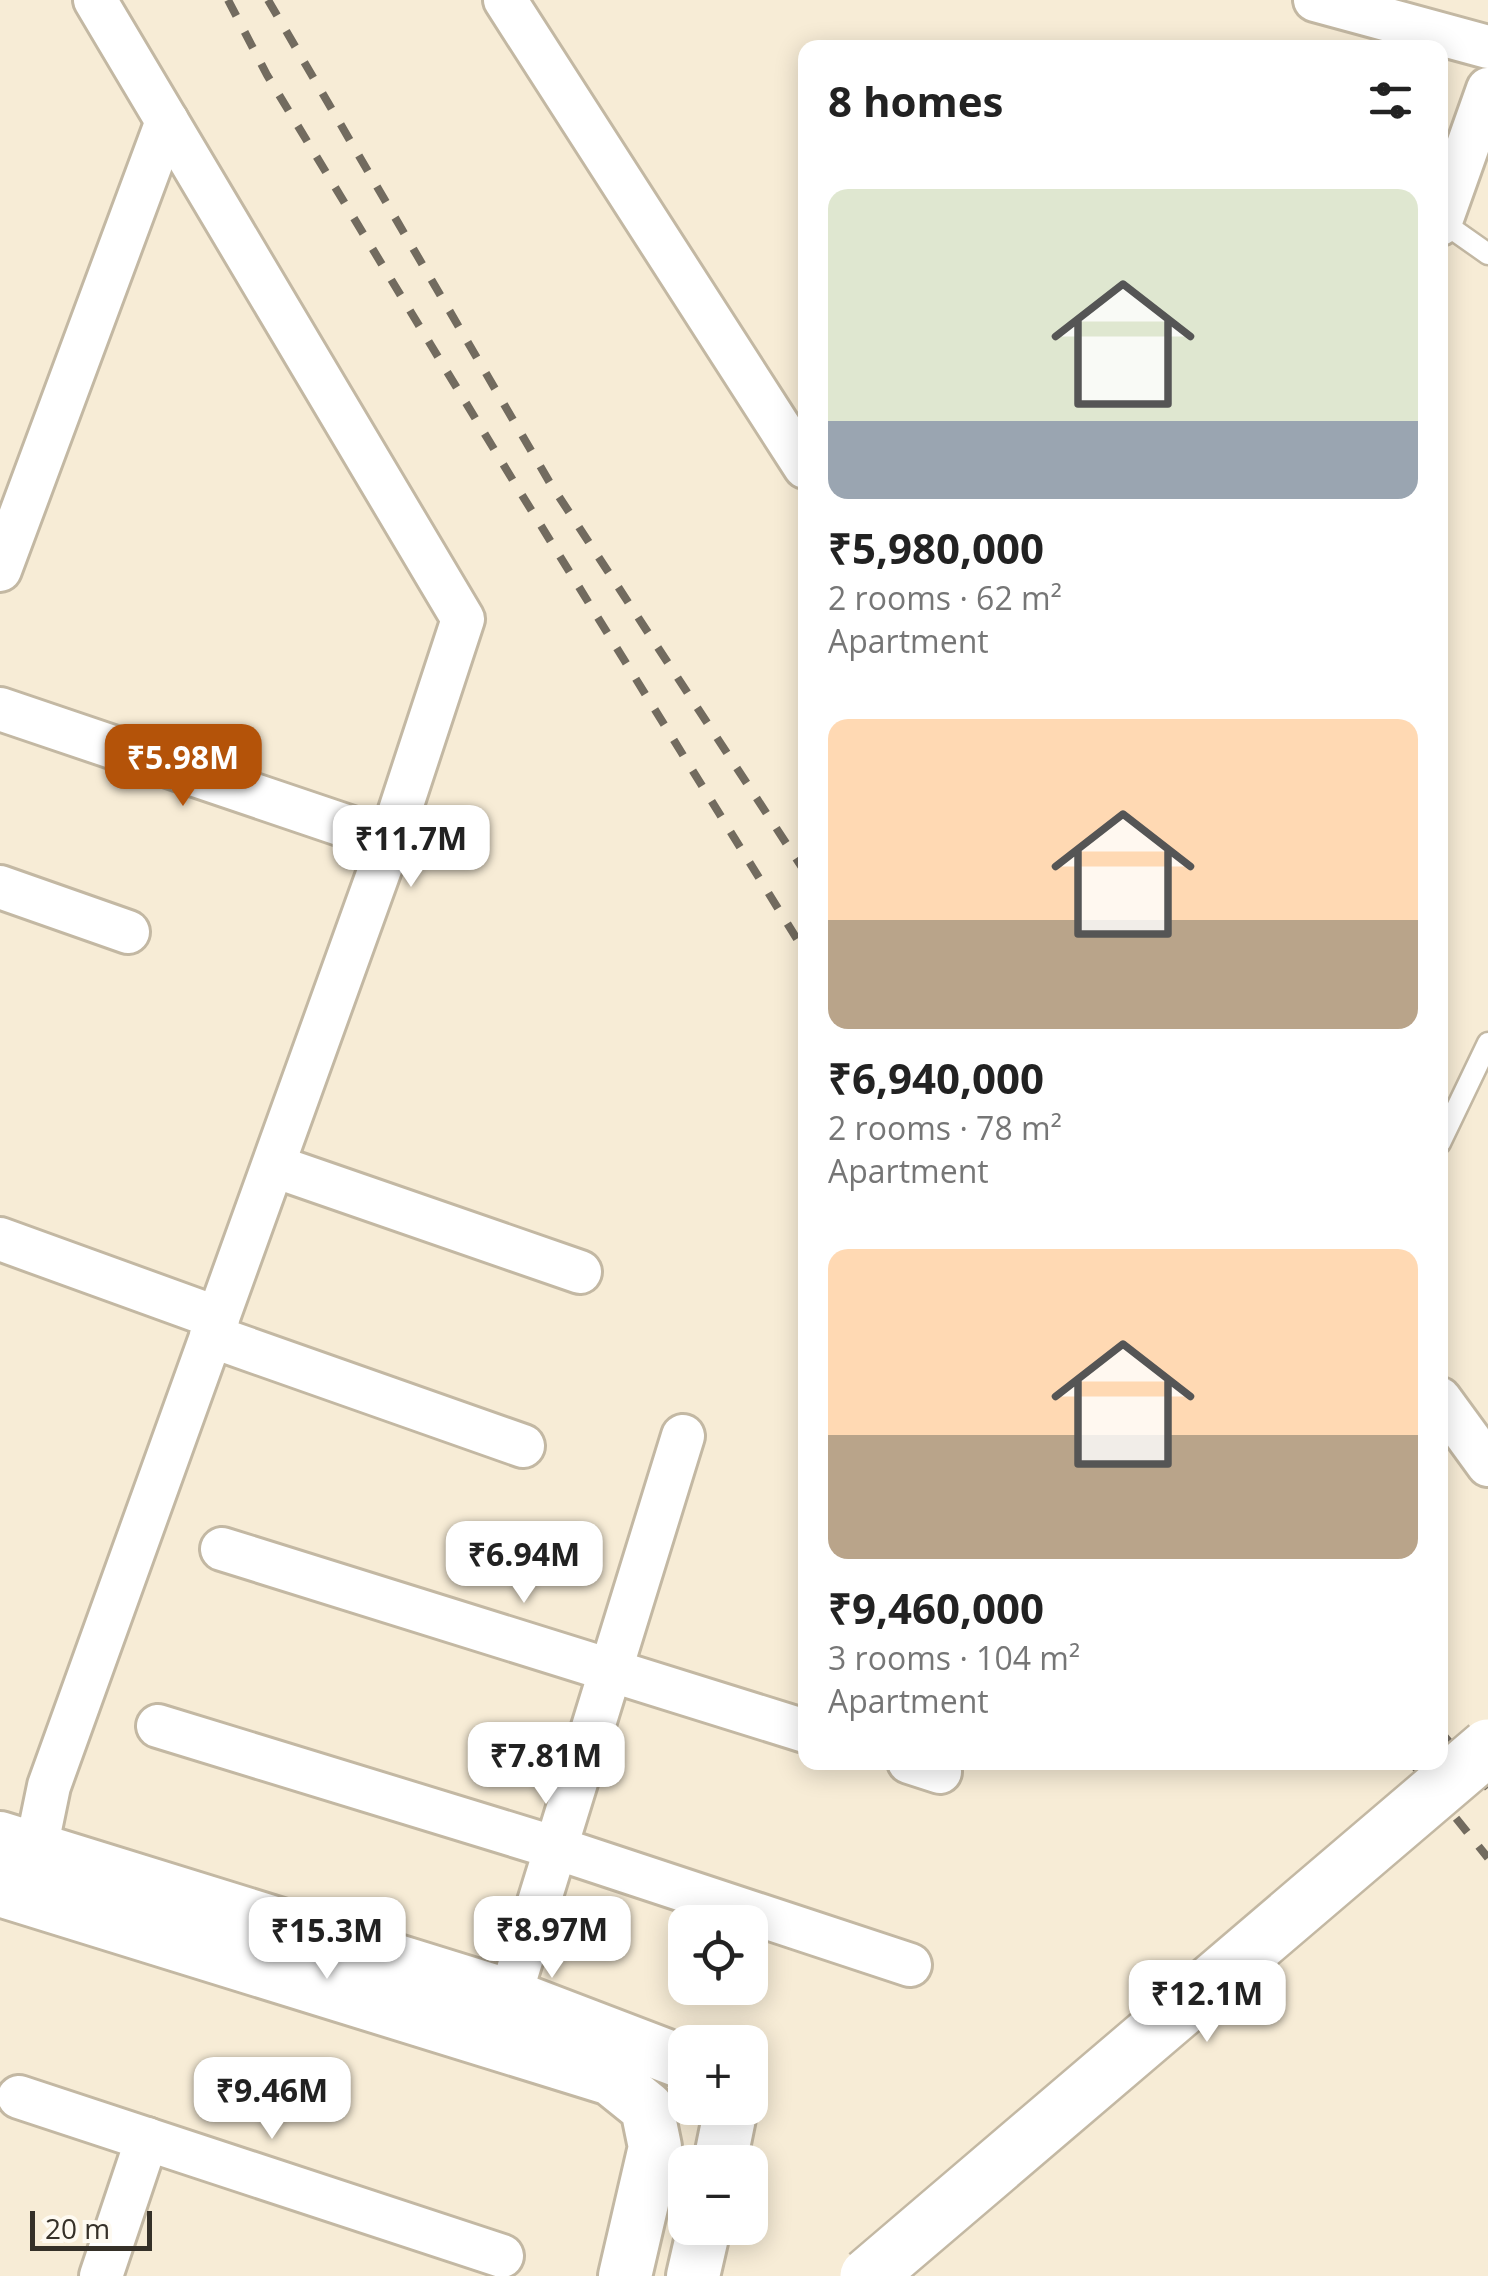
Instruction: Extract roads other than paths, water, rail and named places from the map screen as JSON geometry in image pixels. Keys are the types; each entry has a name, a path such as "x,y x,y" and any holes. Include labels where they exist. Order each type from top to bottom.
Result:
{"main road":[{"path":"868,2276 1488,1747"}],"street":[{"path":"96,0 463,619 390,841 49,1786 18,1843 510,1996 668,2056"},
{"path":"506,0 798,455"},
{"path":"1315,0 1488,46"},
{"path":"1448,201 1488,89"},
{"path":"0,570 168,121"},
{"path":"0,709 390,841"},
{"path":"0,887 128,932"},
{"path":"274,1166 580,1272"},
{"path":"0,1238 215,1327 524,1446"},
{"path":"1448,1410 1488,1464"},
{"path":"510,1996 682,1436"},
{"path":"222,1549 798,1729"},
{"path":"158,1726 556,1848 910,1964"},
{"path":"0,1890 612,2079 647,2108 655,2148 624,2276"},
{"path":"19,2096 502,2256"},
{"path":"101,2276 148,2140"},
{"path":"693,2276 700,2245"}],"lane":[{"path":"1448,228 1488,254"},
{"path":"1448,1126 1488,1043"}],"railway":[{"path":"228,0 267,75 798,941"},
{"path":"268,0 550,483 798,861"},
{"path":"1448,1740 1488,1788"},
{"path":"1417,1770 1488,1858"}]}
